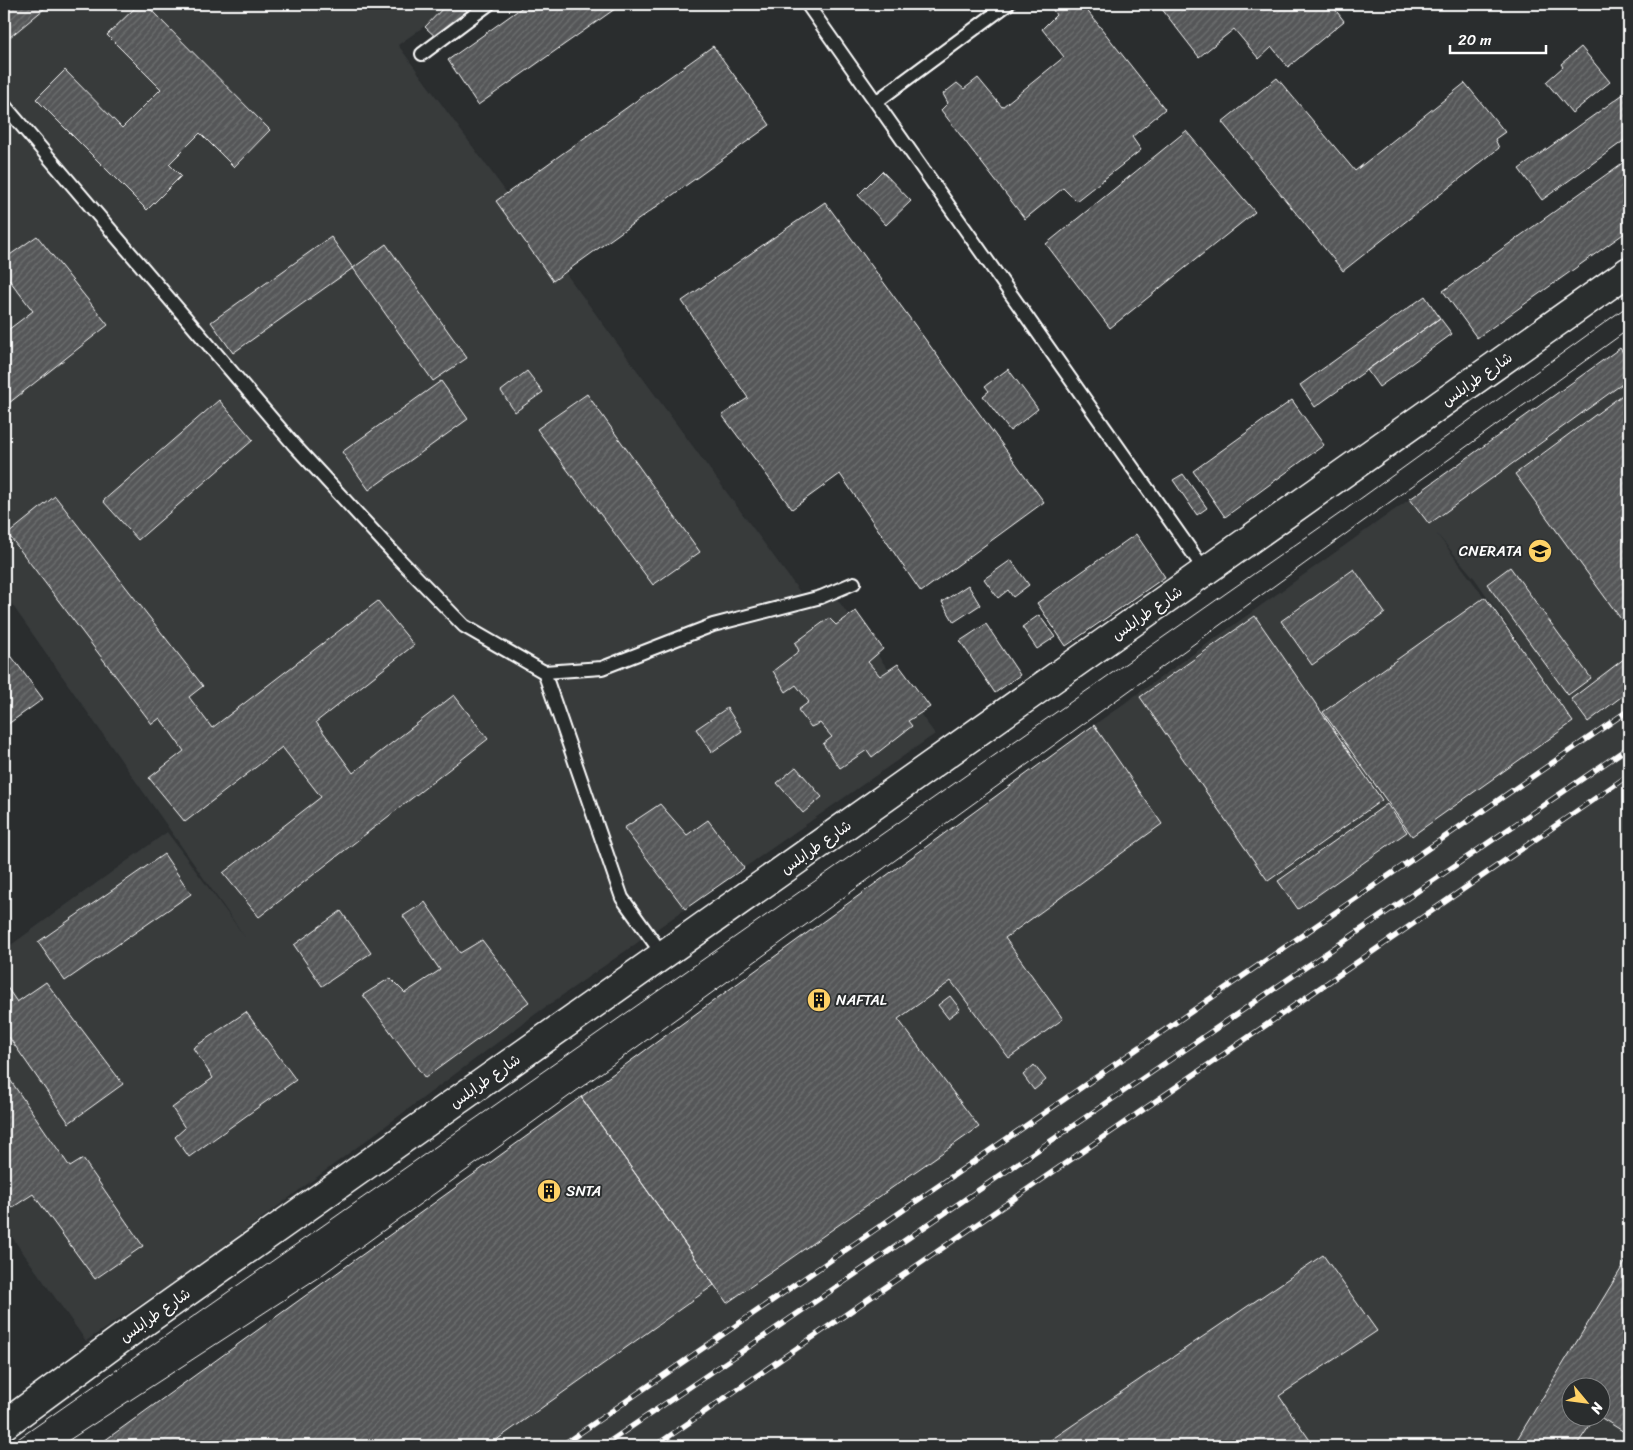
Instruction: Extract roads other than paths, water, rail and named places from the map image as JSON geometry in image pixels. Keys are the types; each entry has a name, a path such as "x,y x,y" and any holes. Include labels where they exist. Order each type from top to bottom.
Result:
{"main road":[{"name":"شارع طرابلس","path":"4,1425 137,1327 1629,271"}],"lane":[{"path":"422,54 489,4"},
{"path":"807,4 1206,572"},
{"path":"876,102 1008,4"},
{"path":"4,105 295,446 400,560 464,626 544,672 602,668 713,625 821,597 854,583"},
{"path":"544,672 622,898 663,955"}],"tram line":[{"path":"8,1446 1342,512 1629,305"},
{"path":"60,1446 322,1275 1629,329"}],"railway":[{"path":"561,1446 1629,710"},
{"path":"603,1446 1629,747"},
{"path":"655,1446 1629,775"}],"place":[{"name":"CNERATA","path":"1540,551"},
{"name":"NAFTAL","path":"819,1000"},
{"name":"SNTA","path":"549,1191"}]}
